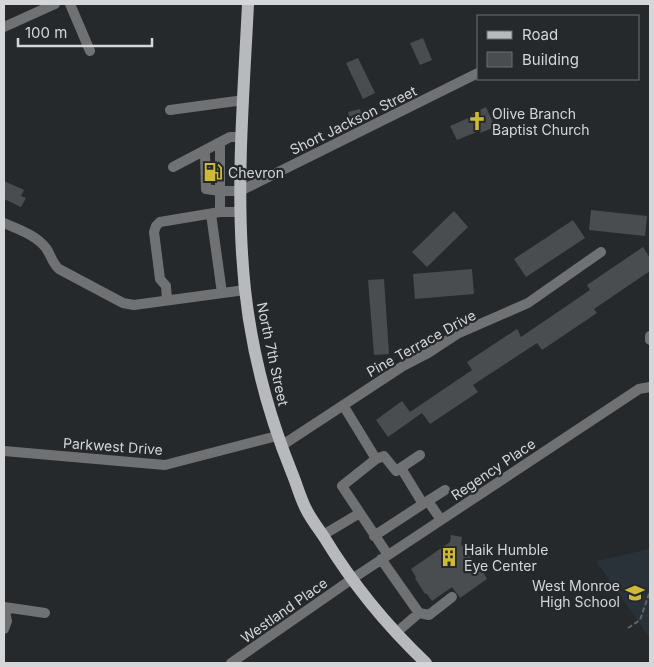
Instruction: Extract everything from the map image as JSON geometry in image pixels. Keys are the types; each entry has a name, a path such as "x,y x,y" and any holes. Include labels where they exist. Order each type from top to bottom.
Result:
{"main road":[{"name":"North 7th Street","path":"248,4 240,212 245,290 264,391 279,441 306,509 352,579 426,663"}],"street":[{"path":"4,27 55,4"},
{"path":"70,4 90,51"},
{"name":"Short Jackson Street","path":"240,191 477,73"},
{"path":"170,110 244,100"},
{"path":"173,167 230,137 242,137"},
{"path":"218,143 220,146 220,191 216,213 222,293"},
{"path":"203,151 205,154 205,187 209,190 240,191"},
{"path":"167,300 166,286 160,279 154,232 156,226 160,222 216,213 240,212"},
{"path":"4,223 38,240 48,250 59,269 122,303 140,305 245,290"},
{"name":"Pine Terrace Drive","path":"279,441 343,405 403,366 458,334 528,303 601,252"},
{"name":"Regency Place","path":"352,579 639,388 650,387"},
{"path":"343,405 376,459"},
{"name":"Parkwest Drive","path":"4,451 165,464 279,441"},
{"path":"420,455 396,471 384,456 376,459 342,486 419,613 429,615 452,597"},
{"path":"401,468 441,520"},
{"path":"374,536 445,490"},
{"path":"322,535 360,513"},
{"name":"Westland Place","path":"231,663 352,579"},
{"path":"4,629 7,621 4,607 45,613"},
{"path":"397,632 419,613"}],"path":[{"path":"628,628 640,620 650,591"}],"shaded area":[{"name":"West Monroe High School","path":"650,549 650,638 596,561"}],"building":[{"path":"423,38 432,60 420,65 410,43"},
{"path":"358,58 375,93 363,99 346,63"},
{"name":"Olive Branch Baptist Church","path":"486,107 495,127 457,140 450,126 473,116 472,114"},
{"path":"360,109 363,119 351,123 348,112"},
{"path":"4,181 24,190 21,196 26,198 21,207 4,199"},
{"path":"591,210 647,216 645,236 589,230"},
{"path":"454,211 468,227 427,267 412,252"},
{"path":"573,220 585,238 526,277 514,259"},
{"path":"643,247 650,258 650,271 594,309 597,313 542,350 537,343 473,385 478,392 430,424 422,413 388,437 376,420 402,401 410,412 472,370 467,362 517,329 521,337 590,290 587,285"},
{"path":"472,269 474,294 415,299 413,274"},
{"path":"384,279 389,354 374,355 368,280"},
{"name":"Haik Humble Eye Center","path":"451,535 462,537 461,544 487,579 460,598 452,587 432,601 425,594 411,569 450,542"}],"place":[{"name":"Olive Branch Baptist Church","path":"477,121"},
{"name":"Chevron","path":"213,172"},
{"name":"Haik Humble Eye Center","path":"449,557"},
{"name":"West Monroe High School","path":"635,593"}]}
